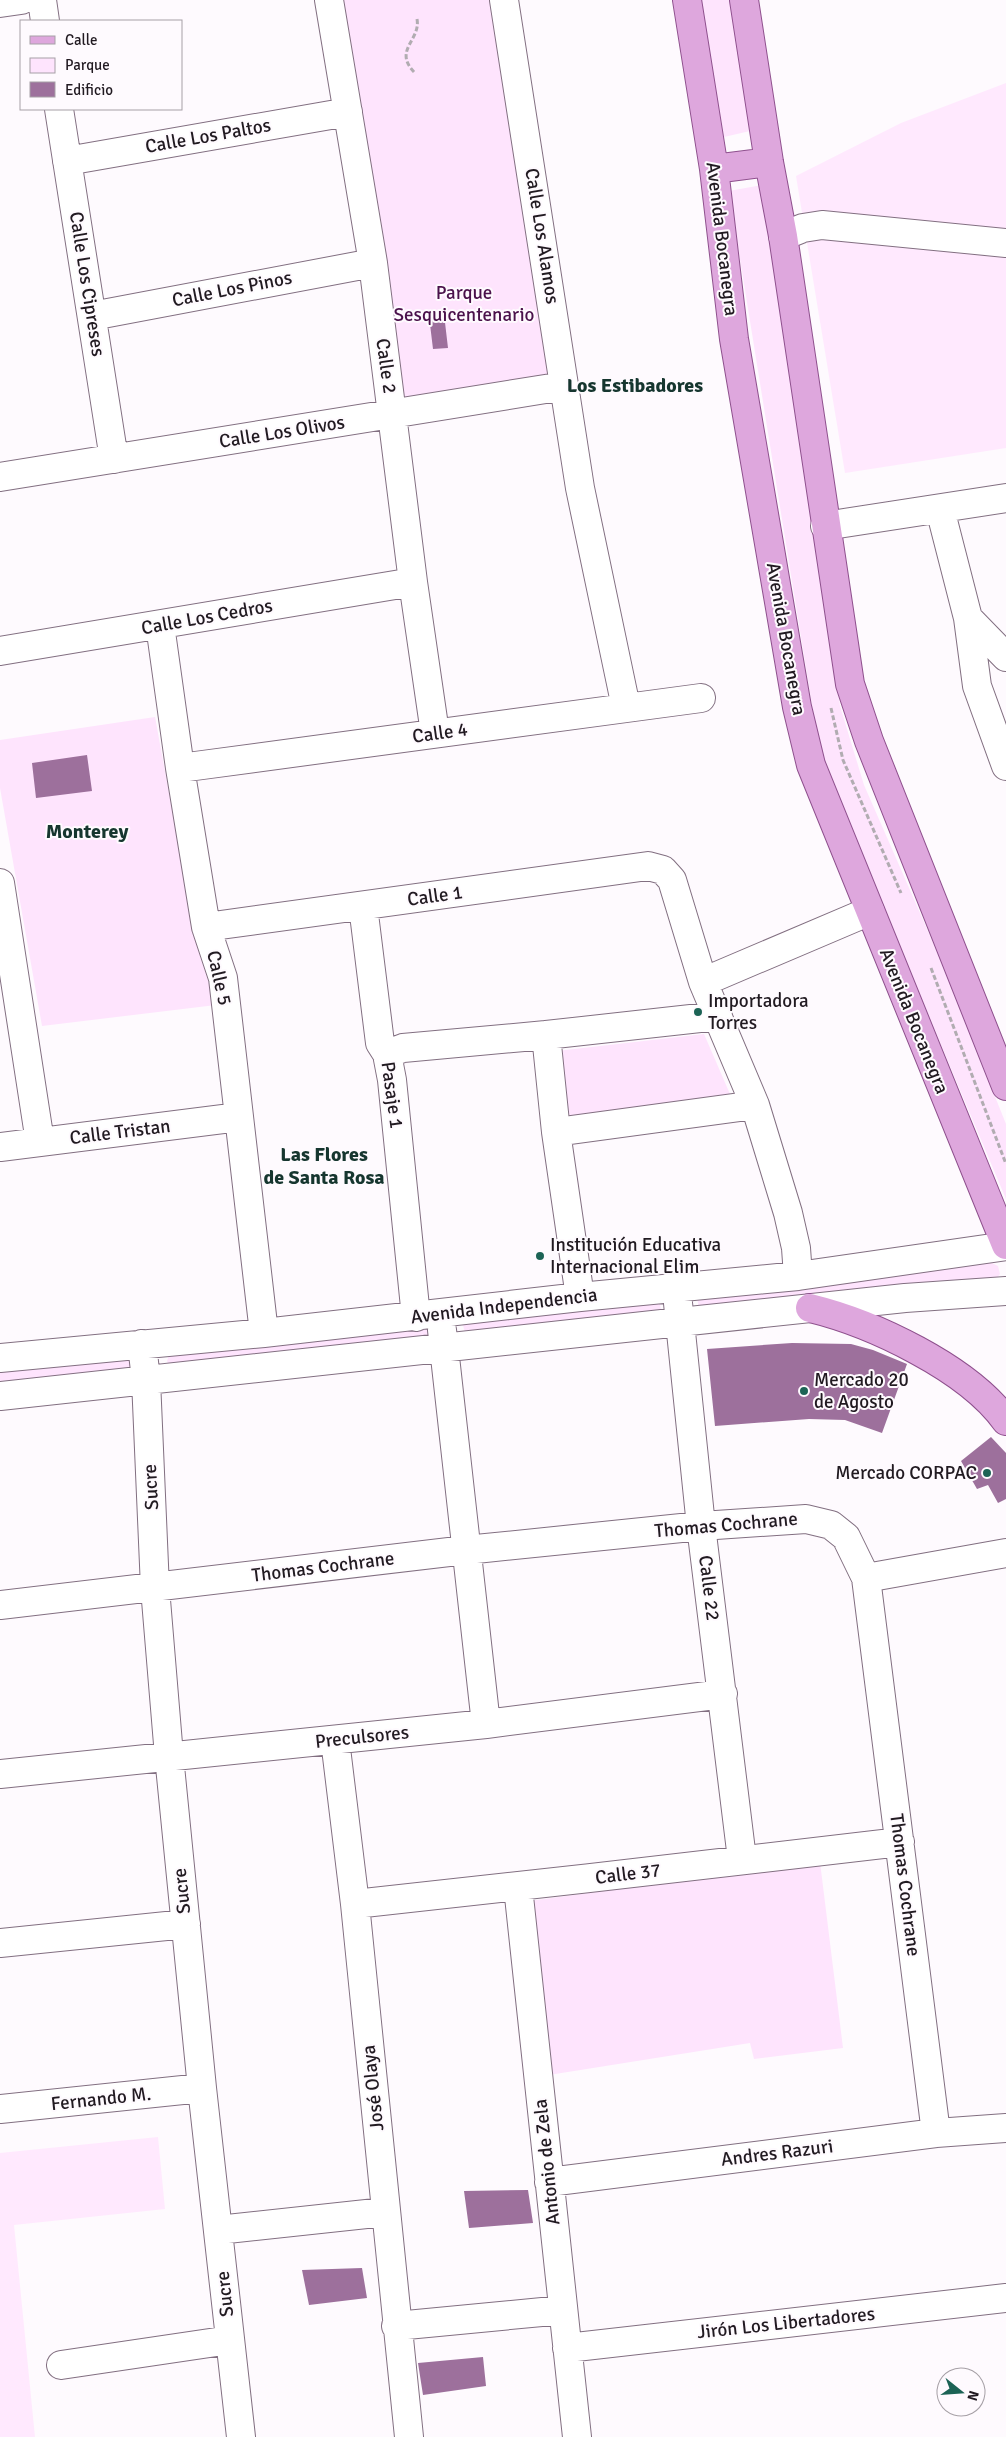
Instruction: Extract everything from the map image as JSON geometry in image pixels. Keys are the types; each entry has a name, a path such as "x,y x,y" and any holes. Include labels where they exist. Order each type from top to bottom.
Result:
{"main road":[{"name":"Avenida Bocanegra","path":"687,0 714,169 734,339 797,707 811,765 1006,1246"},
{"path":"744,0 769,162 783,236 850,684 869,741 1006,1086"},
{"path":"714,169 769,162"},
{"path":"810,1308 839,1315 874,1329 943,1366 994,1404 1006,1421"}],"street":[{"path":"0,3 21,0"},
{"path":"42,0 46,20"},
{"name":"Calle 2","path":"329,0 373,263 413,582 435,733"},
{"name":"Calle Los Alamos","path":"504,0 580,488 626,707"},
{"name":"Calle Los Cipreses","path":"59,110 114,459"},
{"name":"Calle Los Paltos","path":"68,161 348,112"},
{"path":"783,236 803,228 822,225 1006,243"},
{"name":"Calle Los Pinos","path":"92,316 373,263"},
{"name":"Calle Los Olivos","path":"0,477 564,386"},
{"path":"825,526 1006,498"},
{"path":"940,509 968,618 977,686 1006,766"},
{"name":"Calle Los Cedros","path":"0,651 413,582"},
{"path":"968,618 1006,657"},
{"name":"Calle 5","path":"160,625 180,768 206,927 223,978 264,1332"},
{"name":"Calle 4","path":"180,768 701,698"},
{"name":"Calle 1","path":"206,927 648,866 663,870 672,880 704,982"},
{"path":"0,883 40,1142"},
{"name":"Pasaje 1","path":"363,906 380,1043 387,1054 392,1080 428,1315 444,1348 486,1724"},
{"path":"798,1276 796,1248 788,1213 755,1105 704,982 870,911"},
{"path":"387,1054 403,1048 546,1035 718,1016"},
{"path":"546,1035 556,1132 580,1297"},
{"path":"556,1132 755,1105"},
{"name":"Calle Tristan","path":"0,1147 239,1117"},
{"name":"Avenida Independencia","path":"0,1358 428,1315 676,1287 798,1276 1006,1246"},
{"name":"Calle 22","path":"676,1287 702,1526 742,1858"},
{"name":"Avenida Independencia","path":"0,1396 810,1308 1006,1291"},
{"name":"Sucre","path":"142,1344 146,1380 155,1588 169,1756 202,2088 241,2437"},
{"name":"Thomas Cochrane","path":"0,1605 466,1550 702,1526 806,1519 831,1525 846,1537 866,1578 936,2133"},
{"path":"866,1578 1006,1553"},
{"name":"Preculsores","path":"0,1774 486,1724 723,1694"},
{"name":"José Olaya","path":"335,1740 354,1904 396,2326 409,2437"},
{"name":"Calle 37","path":"354,1904 518,1887 742,1858 900,1842"},
{"name":"Antonio de Zela","path":"518,1887 577,2437"},
{"path":"0,1943 186,1924"},
{"name":"Fernando M.","path":"0,2109 202,2088"},
{"name":"Andres Razuri","path":"549,2182 936,2133 1006,2128"},
{"path":"218,2230 385,2212"},
{"name":"Jirón Los Libertadores","path":"567,2348 1006,2298"},
{"path":"396,2326 563,2310"},
{"path":"61,2365 230,2340"}],"path":[{"path":"414,72 408,66 406,54 418,26 417,20"}],"shaded area":[{"path":"1006,83 1006,448 845,473 796,176 901,123"},
{"path":"158,2137 165,2209 14,2225 35,2437 0,2437 0,2153"}],"green space":[{"name":"Parque Sesquicentenario","path":"339,0 492,0 554,380 402,403"},
{"path":"700,0 730,0 750,131 724,137"},
{"path":"762,185 840,706 864,785 938,954 1006,1124 1006,1199 821,761 729,191"},
{"path":"155,717 198,950 216,1005 42,1026 0,788 0,740"},
{"path":"704,1034 733,1101 571,1123 557,1051"},
{"path":"988,1261 998,1266 1000,1274 994,1282 699,1309 697,1297"},
{"path":"660,1303 661,1312 465,1333 463,1325 470,1318"},
{"path":"426,1322 435,1338 170,1367 167,1361 169,1355"},
{"path":"129,1354 140,1367 0,1388 0,1367"},
{"path":"820,1862 843,2048 754,2059 750,2043 549,2075 529,1901"}],"building":[{"path":"444,314 448,348 433,349 429,316"},
{"path":"87,755 92,791 36,798 32,763"},
{"name":"Mercado 20 de Agosto","path":"792,1343 851,1344 873,1350 907,1364 882,1433 845,1420 809,1419 715,1426 707,1349"},
{"name":"Mercado CORPAC","path":"991,1437 1006,1453 1006,1499 998,1503 988,1485 977,1489 961,1461"},
{"path":"528,2190 533,2223 469,2228 464,2191"},
{"path":"362,2268 367,2298 309,2305 302,2270"},
{"path":"483,2357 486,2386 423,2395 418,2363"}],"place":[{"name":"Importadora Torres","path":"698,1012"},
{"name":"Institución Educativa Internacional Elim","path":"540,1256"},
{"name":"Mercado 20 de Agosto","path":"804,1391"},
{"name":"Mercado CORPAC","path":"987,1473"}],"district":[{"name":"Los Estibadores","path":"635,385"},
{"name":"Monterey","path":"87,831"},
{"name":"Las Flores de Santa Rosa","path":"324,1166"}]}
